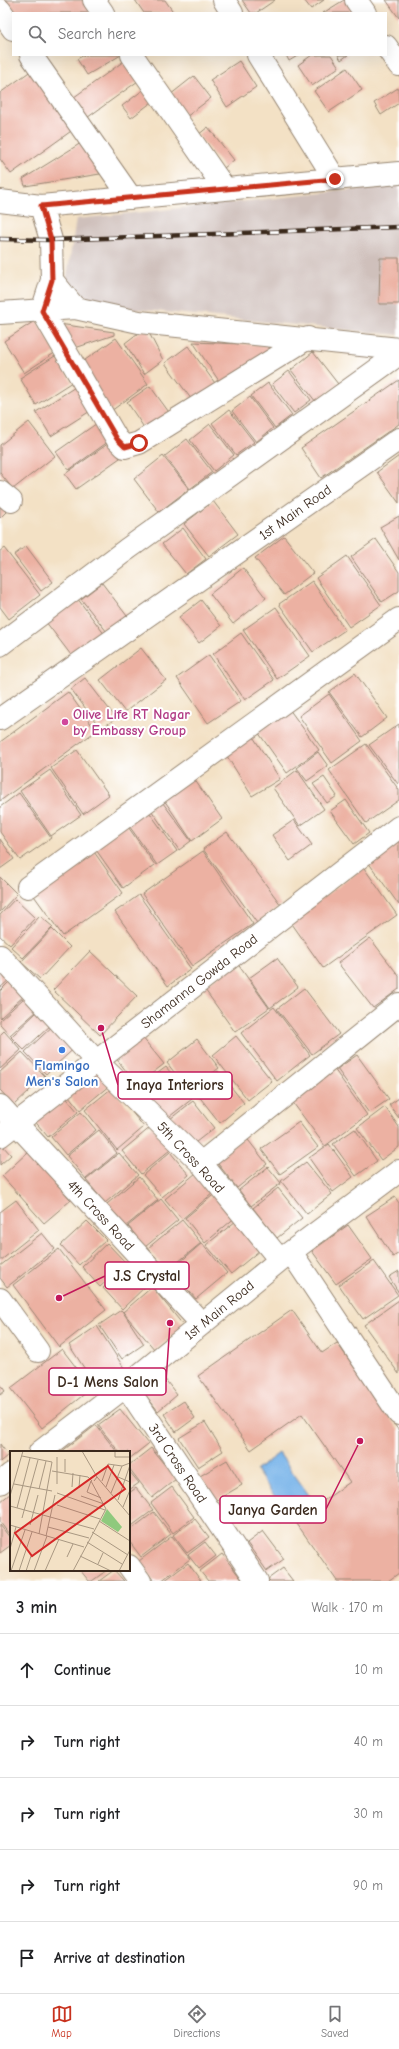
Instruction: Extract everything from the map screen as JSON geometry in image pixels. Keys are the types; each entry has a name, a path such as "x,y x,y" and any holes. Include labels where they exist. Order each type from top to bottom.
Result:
{"street":[{"path":"94,0 102,12"},
{"path":"224,0 231,12"},
{"path":"356,0 364,12"},
{"path":"0,10 12,28"},
{"path":"387,47 399,65"},
{"path":"32,56 131,198"},
{"path":"133,56 225,189"},
{"path":"259,56 335,179"},
{"path":"0,201 41,206 399,173"},
{"path":"41,206 51,240 52,280 42,311 117,439 125,447 139,443 308,338"},
{"path":"52,280 75,308"},
{"path":"0,314 75,308 139,322 308,338 399,349"},
{"path":"0,644 126,550 399,354"},
{"name":"1st Main Road","path":"0,719 399,438"},
{"path":"28,887 399,619"},
{"name":"Shamanna Gowda Road","path":"8,1130 399,827"},
{"name":"5th Cross Road","path":"0,956 96,1061 201,1164 285,1256 399,1414"},
{"path":"201,1164 399,1004"},
{"name":"4th Cross Road","path":"0,1106 8,1130 202,1324"},
{"name":"1st Main Road","path":"44,1451 285,1256 399,1171"},
{"path":"0,1300 38,1351"},
{"name":"3rd Cross Road","path":"126,1386 257,1581"},
{"path":"0,1483 10,1475"},
{"path":"130,1567 140,1581"}],"shaded area":[{"path":"399,185 399,335 63,302 76,219"}],"water":[{"path":"279,1453 311,1498 288,1515 256,1470"}],"building":[{"path":"2,0 91,0 100,12 12,12"},
{"path":"135,0 165,0 173,12 143,12"},
{"path":"242,0 275,0 257,12 250,12"},
{"path":"304,0 324,0 311,9"},
{"path":"344,0 348,0 355,12 325,12"},
{"path":"386,0 399,0 399,18"},
{"path":"82,56 119,56 87,75 77,59"},
{"path":"131,56 145,76 84,120 70,100"},
{"path":"286,56 297,56 289,61"},
{"path":"311,56 332,56 339,67 312,86 298,65"},
{"path":"339,56 347,56 341,60"},
{"path":"239,61 256,87 227,107 210,80"},
{"path":"347,68 362,90 329,112 314,91"},
{"path":"32,70 74,129 11,174 0,159 0,93"},
{"path":"194,76 211,98 186,117 170,95"},
{"path":"398,88 399,103 381,115 374,103"},
{"path":"143,90 152,102 131,118 122,106"},
{"path":"208,127 234,160 224,168 198,135"},
{"path":"81,143 100,174 25,186 23,179"},
{"path":"380,258 399,258 399,304 379,304"},
{"path":"36,320 56,352 24,373 4,341"},
{"path":"59,324 114,332 114,335 72,349"},
{"path":"146,327 163,360 144,374 125,343"},
{"path":"116,338 148,384 111,411 78,365"},
{"path":"193,342 267,345 273,352 223,387"},
{"path":"188,346 220,390 197,407 165,363"},
{"path":"313,352 338,384 316,402 291,370"},
{"path":"55,356 72,382 36,405 20,378"},
{"path":"289,371 311,400 294,413 272,384"},
{"path":"399,380 399,424 321,478 301,448"},
{"path":"268,383 292,415 275,428 251,396"},
{"path":"80,384 95,408 51,436 36,412"},
{"path":"150,386 171,415 147,432 127,402"},
{"path":"250,397 273,428 256,442 232,411"},
{"path":"229,410 254,442 236,455 212,423"},
{"path":"100,421 112,439 69,470 56,452"},
{"path":"29,422 55,456 13,489 0,473 0,445"},
{"path":"210,424 234,455 214,471 190,440"},
{"path":"187,439 212,472 190,489 165,456"},
{"path":"109,443 120,458 76,489 65,474"},
{"path":"163,456 189,489 159,512 134,479"},
{"path":"399,456 399,503 377,472"},
{"path":"213,501 238,534 209,556 184,524"},
{"path":"0,506 6,512 0,518"},
{"path":"399,516 399,560 380,527"},
{"path":"183,528 206,559 186,574 162,544"},
{"path":"284,536 313,573 284,595 255,558"},
{"path":"376,539 399,572 399,591 382,602 351,557"},
{"path":"26,546 53,582 41,591 14,555"},
{"path":"4,548 40,595 9,619 0,607 0,551"},
{"path":"347,556 381,605 349,627 316,578"},
{"path":"243,568 266,598 233,624 210,594"},
{"path":"312,581 345,630 313,652 279,604"},
{"path":"102,583 127,616 107,632 81,599"},
{"path":"77,598 105,635 74,659 46,622"},
{"path":"201,600 221,626 199,643 179,617"},
{"path":"276,607 310,656 277,679 243,630"},
{"path":"241,633 274,680 245,700 213,654"},
{"path":"141,648 166,680 125,712 100,680"},
{"path":"209,655 241,701 208,723 177,678"},
{"path":"355,673 387,718 362,737 329,692"},
{"path":"85,678 116,718 101,729 71,689"},
{"path":"68,692 96,731 0,801 0,742"},
{"path":"329,694 362,741 332,763 299,716"},
{"path":"289,709 319,750 287,773 258,732"},
{"path":"399,724 399,783 398,784 369,745"},
{"path":"252,735 280,779 252,796 225,753"},
{"path":"366,744 399,790 399,800 366,823 329,770"},
{"path":"77,750 109,795 83,814 51,768"},
{"path":"318,752 328,766 307,781 297,768"},
{"path":"50,770 81,815 51,836 20,791"},
{"path":"297,770 324,809 300,826 273,788"},
{"path":"192,776 222,819 192,841 162,797"},
{"path":"324,777 337,796 327,803 313,784"},
{"path":"19,793 51,838 20,860 0,832 0,807"},
{"path":"160,799 191,841 179,850 149,807"},
{"path":"346,800 369,833 354,844 330,811"},
{"path":"147,809 177,851 157,865 127,823"},
{"path":"294,820 312,845 290,861 272,835"},
{"path":"126,824 155,865 123,888 94,847"},
{"path":"227,832 281,905 257,923 203,849"},
{"path":"0,839 14,859 0,869"},
{"path":"399,840 399,905 368,862"},
{"path":"92,849 123,893 63,936 32,893"},
{"path":"203,851 253,924 192,966 142,894"},
{"path":"364,868 397,915 323,968 290,921"},
{"path":"0,877 17,894 0,912"},
{"path":"139,895 191,969 168,986 115,912"},
{"path":"15,899 35,918 10,945 0,936 0,915"},
{"path":"40,916 53,927 23,958 11,947"},
{"path":"52,929 70,947 40,979 21,962"},
{"path":"370,938 399,976 399,989 373,1008 338,963"},
{"path":"90,951 137,996 100,1035 53,990"},
{"path":"277,958 298,987 270,1008 249,978"},
{"path":"237,963 269,1008 235,1032 203,987"},
{"path":"0,967 11,978 0,988"},
{"path":"12,979 26,994 0,1018 0,991"},
{"path":"304,988 339,1034 312,1054 277,1009"},
{"path":"24,998 37,1011 10,1035 0,1024 0,1020"},
{"path":"274,1007 310,1055 277,1081 241,1033"},
{"path":"39,1010 52,1024 24,1050 11,1037"},
{"path":"57,1022 78,1045 46,1074 25,1052"},
{"path":"4,1031 21,1050 0,1069 0,1035"},
{"path":"138,1032 164,1064 137,1085 112,1053"},
{"path":"236,1036 272,1081 248,1100 213,1055"},
{"path":"197,1039 219,1068 189,1091 167,1063"},
{"path":"22,1052 45,1076 14,1105 0,1090 0,1072"},
{"path":"357,1055 389,1099 369,1113 337,1069"},
{"path":"95,1066 110,1085 80,1110 65,1091"},
{"path":"166,1067 192,1099 165,1120 139,1087"},
{"path":"334,1069 367,1115 325,1146 291,1100"},
{"path":"218,1071 244,1103 220,1123 194,1090"},
{"path":"112,1088 144,1127 117,1150 85,1110"},
{"path":"63,1094 78,1112 48,1137 33,1119"},
{"path":"399,1098 399,1118 389,1105"},
{"path":"193,1101 214,1128 191,1146 170,1119"},
{"path":"385,1107 399,1127 399,1147 381,1160 357,1128"},
{"path":"81,1112 96,1130 66,1155 51,1137"},
{"path":"299,1122 318,1147 280,1174 261,1149"},
{"path":"152,1126 171,1149 141,1174 122,1151"},
{"path":"355,1129 377,1161 356,1176 333,1144"},
{"path":"99,1130 117,1153 86,1179 67,1156"},
{"path":"245,1136 267,1164 237,1188 215,1160"},
{"path":"329,1144 353,1177 333,1192 309,1158"},
{"path":"3,1146 11,1155 0,1165 0,1149"},
{"path":"28,1152 71,1200 44,1223 2,1176"},
{"path":"170,1152 189,1175 162,1197 143,1175"},
{"path":"119,1153 138,1175 105,1203 86,1180"},
{"path":"306,1162 332,1194 307,1214 281,1181"},
{"path":"268,1167 281,1183 251,1206 239,1190"},
{"path":"196,1173 213,1193 182,1219 165,1199"},
{"path":"139,1177 158,1200 126,1226 107,1204"},
{"path":"278,1188 302,1218 277,1238 253,1208"},
{"path":"217,1192 237,1216 205,1243 185,1218"},
{"path":"395,1197 399,1203 399,1253 393,1257 366,1216"},
{"path":"161,1199 178,1220 145,1247 128,1226"},
{"path":"16,1200 39,1230 0,1261 0,1212"},
{"path":"182,1220 201,1243 167,1271 148,1248"},
{"path":"87,1221 106,1240 79,1265 61,1245"},
{"path":"236,1221 260,1250 231,1274 206,1245"},
{"path":"348,1225 372,1259 336,1284 312,1251"},
{"path":"42,1233 55,1249 7,1287 0,1278 0,1266"},
{"path":"107,1243 126,1263 100,1287 82,1267"},
{"path":"202,1243 227,1273 196,1299 171,1270"},
{"path":"59,1249 106,1310 59,1347 13,1285"},
{"path":"374,1261 398,1295 363,1319 339,1285"},
{"path":"129,1264 148,1284 122,1309 103,1288"},
{"path":"399,1271 399,1293 389,1277"},
{"path":"152,1287 184,1326 155,1350 123,1312"},
{"path":"399,1300 399,1374 364,1325"},
{"path":"121,1310 144,1344 122,1359 99,1325"},
{"path":"292,1310 322,1353 337,1343 399,1431 399,1573 388,1581 337,1581 295,1521 350,1482 302,1414 251,1450 198,1376"},
{"path":"97,1326 124,1368 96,1386 69,1345"},
{"path":"62,1349 92,1388 42,1428 11,1388"},
{"path":"164,1378 177,1395 158,1411 144,1393"},
{"path":"0,1384 5,1391 0,1395"},
{"path":"184,1401 195,1418 176,1432 164,1414"},
{"path":"120,1409 148,1444 130,1458 130,1451 118,1451 98,1425"},
{"path":"205,1422 223,1451 198,1467 179,1438"},
{"path":"96,1425 116,1451 62,1451"},
{"path":"0,1444 8,1455 0,1462"},
{"path":"151,1448 176,1479 152,1498 130,1469 130,1464"},
{"path":"227,1460 242,1485 215,1501 200,1476"},
{"path":"130,1472 139,1483 130,1489"},
{"path":"172,1487 194,1517 173,1533 151,1503"},
{"path":"136,1488 153,1510 130,1527 130,1492"},
{"path":"10,1494 10,1536 0,1522 0,1502"},
{"path":"154,1512 171,1534 141,1557 130,1542 130,1530"},
{"path":"195,1519 209,1537 187,1553 173,1535"},
{"path":"0,1525 10,1538 10,1546 0,1553"},
{"path":"263,1531 284,1559 267,1571 247,1543"},
{"path":"172,1536 190,1559 161,1581 154,1581 139,1561"},
{"path":"205,1542 216,1556 199,1569 188,1555"},
{"path":"222,1554 243,1581 208,1581 200,1571"},
{"path":"188,1563 201,1581 164,1581"},
{"path":"283,1568 293,1581 270,1581 268,1579"},
{"path":"81,1571 106,1571 92,1581 89,1581"},
{"path":"113,1571 115,1571 124,1581 99,1581"}],"railway":[{"path":"0,239 51,240 399,227"}],"place":[{"name":"Olive Life RT Nagar by Embassy Group","path":"65,722"},
{"name":"Inaya Interiors","path":"101,1028"},
{"name":"Flamingo Men's Salon","path":"62,1050"},
{"name":"J.S Crystal","path":"59,1298"},
{"name":"D-1 Mens Salon","path":"170,1323"},
{"name":"Janya Garden","path":"360,1441"}],"route":[{"path":"139,443 125,447 117,439 42,311 52,280 51,240 41,206 335,179"}]}
